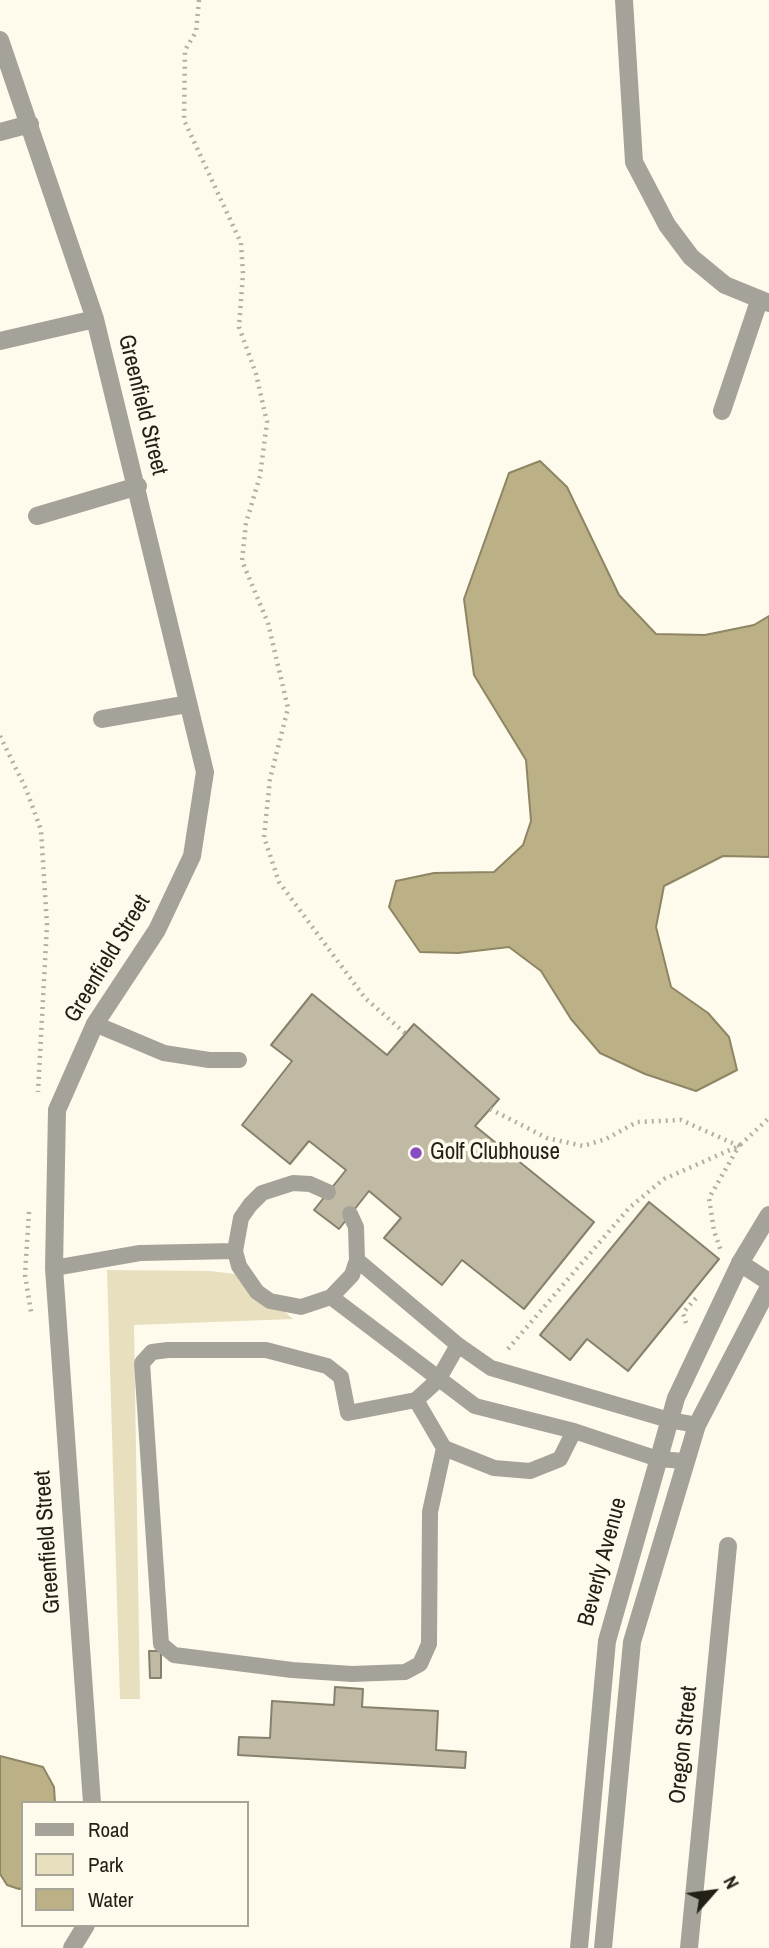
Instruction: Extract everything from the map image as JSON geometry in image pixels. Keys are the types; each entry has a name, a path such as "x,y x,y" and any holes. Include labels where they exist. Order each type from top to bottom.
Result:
{"street":[{"path":"624,0 634,162 667,225 691,257 725,285 764,302 722,411"},
{"name":"Greenfield Street","path":"0,40 95,319 138,486 205,772 192,856 157,930 95,1024 57,1110 54,1268 92,1801"},
{"path":"0,132 30,124"},
{"path":"0,341 95,319"},
{"path":"37,516 138,486"},
{"path":"102,719 188,704"},
{"name":"Beverly Avenue","path":"579,1948 607,1641 669,1420 692,1362 740,1264 769,1215"},
{"path":"603,1948 632,1643 684,1461 697,1425 769,1284 740,1264"},
{"name":"Oregon Street","path":"689,1948 728,1546"},
{"path":"72,1948 85,1927"}],"lane":[{"path":"95,1024 164,1053 209,1060 239,1060"},
{"path":"328,1192 310,1184 293,1183 262,1193 241,1218 235,1251 247,1280 270,1301 301,1307 331,1297 352,1275 357,1260 356,1227 350,1214"},
{"path":"54,1268 140,1253 235,1251"},
{"path":"357,1260 458,1345 491,1368 669,1420 697,1425"},
{"path":"331,1297 475,1406 574,1431 658,1459 684,1461"},
{"path":"444,1448 430,1512 429,1644 420,1664 405,1672 352,1674 292,1670 174,1655 161,1644 142,1363 152,1352 200,1349 266,1350 327,1366 341,1377 348,1413 416,1400 438,1380 458,1345"},
{"path":"416,1400 444,1448 494,1468 530,1471 560,1459 574,1431"}],"path":[{"path":"199,0 196,33 185,50 184,120 241,243 243,274 239,327 256,374 267,422 260,476 246,523 242,561 268,623 288,708 270,779 264,837 279,882 365,998 406,1034"},
{"path":"490,1109 547,1138 583,1146 606,1139 637,1122 681,1120 739,1146"},
{"path":"722,1254 714,1231 709,1198 739,1146 769,1118"},
{"path":"491,1368 629,1208 664,1179 739,1146"},
{"path":"692,1362 683,1313 702,1287"}],"green space":[{"path":"107,1270 210,1271 243,1275 293,1319 134,1325 140,1699 120,1699"}],"water":[{"path":"540,461 567,487 619,595 656,634 705,635 754,625 769,616 769,857 723,856 664,886 656,927 671,987 708,1013 729,1037 737,1070 696,1091 645,1074 600,1053 571,1019 541,971 509,947 458,953 420,952 389,907 396,881 434,873 494,872 523,845 531,821 526,760 474,675 464,599 509,473"},
{"path":"0,1756 43,1767 54,1787 55,1801 21,1801 21,1888 7,1885 0,1874"}],"building":[{"name":"Golf Clubhouse","path":"312,994 387,1055 414,1024 499,1099 475,1126 594,1222 524,1309 462,1260 442,1285 384,1238 401,1218 369,1191 339,1229 314,1210 346,1170 309,1141 290,1164 242,1125 292,1061 271,1045"},
{"path":"649,1202 719,1259 628,1371 587,1339 570,1360 540,1335"},
{"path":"149,1651 161,1651 161,1678 150,1678"},
{"path":"335,1687 363,1689 362,1707 438,1711 436,1750 466,1752 465,1768 238,1755 239,1737 270,1738 272,1701 334,1705"}],"place":[{"name":"Golf Clubhouse","path":"416,1153"}]}
